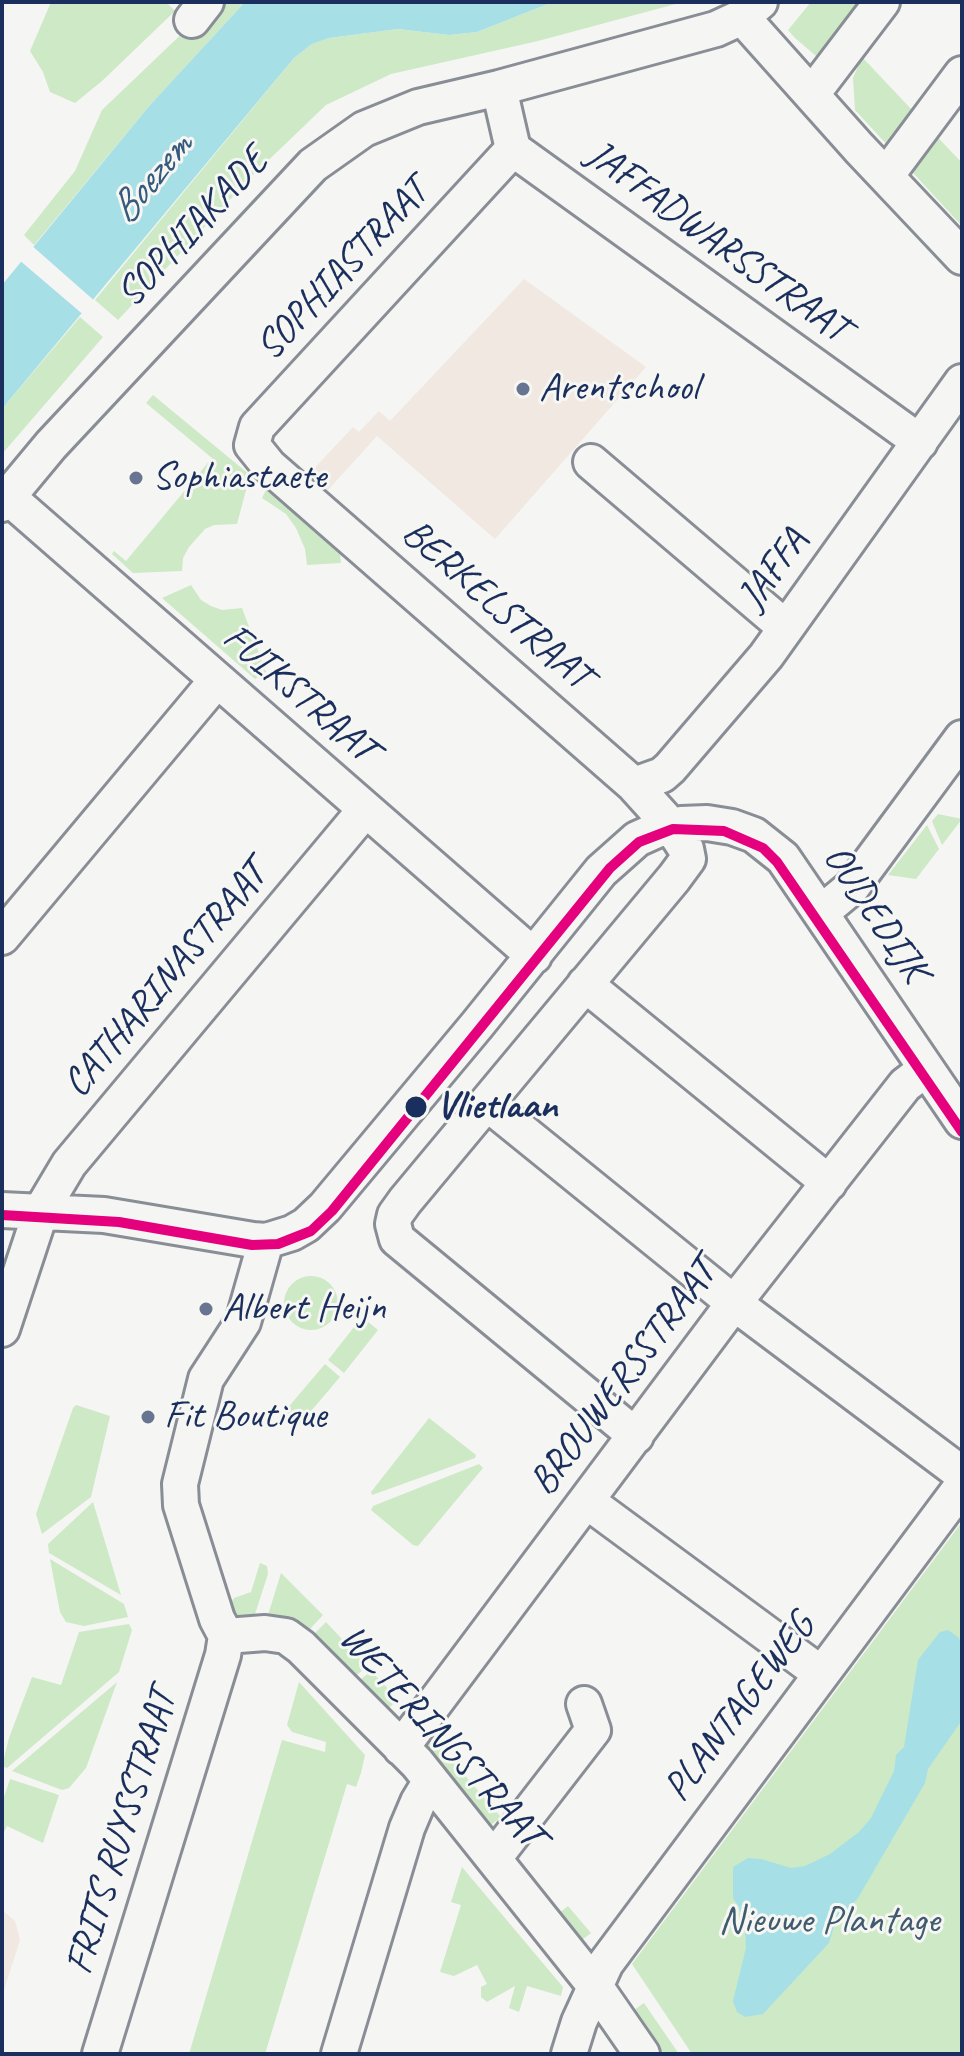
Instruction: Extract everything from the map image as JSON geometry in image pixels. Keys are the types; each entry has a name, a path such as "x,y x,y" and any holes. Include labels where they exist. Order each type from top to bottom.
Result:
{"street":[{"path":"812,94 882,2"},
{"path":"751,9 812,94 961,255"},
{"name":"SOPHIAKADE","path":"5,500 84,409 313,165 364,129 418,107 716,29 751,9"},
{"path":"886,176 962,74"},
{"path":"499,88 513,149"},
{"name":"JAFFADWARSSTRAAT","path":"513,149 920,442"},
{"name":"SOPHIASTRAAT","path":"259,455 252,445 257,427 513,149"},
{"name":"JAFFA","path":"634,785 662,775 670,768 766,656 962,382"},
{"name":"BERKELSTRAAT","path":"259,455 634,785 678,838"},
{"path":"591,462 786,628"},
{"name":"FUIKSTRAAT","path":"5,500 534,956"},
{"path":"2,937 217,680"},
{"path":"822,912 852,887 962,738"},
{"name":"CATHARINASTRAAT","path":"2,1329 41,1211 69,1164 365,810"},
{"name":"OUDEDIJK","path":"678,838 722,825 754,835 783,858 962,1121"},
{"path":"2,1210 129,1219 266,1241 292,1233 316,1216 620,851 644,835 678,838 688,859 674,878 401,1206 393,1224 397,1239 636,1436"},
{"path":"585,984 829,1183"},
{"name":"BROUWERSSTRAAT","path":"401,1748 734,1303 905,1085 926,1069"},
{"path":"487,1103 734,1303 962,1474"},
{"path":"226,1636 213,1607 181,1505 180,1484 206,1379 243,1322 266,1241"},
{"name":"PLANTAGEWEG","path":"569,2054 595,1986 616,1949 962,1486"},
{"path":"588,1502 820,1673"},
{"name":"WETERINGSTRAAT","path":"226,1636 265,1633 286,1636 301,1647 417,1763 595,1986 642,2054"},
{"name":"FRITS RUYSSTRAAT","path":"100,2054 223,1655 226,1636"},
{"path":"494,1858 593,1730 584,1704"},
{"path":"339,2054 407,1828 430,1782"}],"shaded area":[{"name":"Arentschool","path":"524,279 646,367 495,539 377,436 327,491 308,475 353,427 359,432 379,411 390,421"},
{"path":"2,1910 15,1921 20,1940 2,1996"}],"green space":[{"path":"51,2 166,2 175,11 75,103 50,92 43,72 30,51"},
{"path":"215,2 245,2 150,105 34,245 24,235 75,171 102,110"},
{"path":"553,2 683,2 538,41 391,74 326,105 254,174 118,320 95,300 294,58 312,44 329,38 398,29 449,35 477,32"},
{"path":"811,2 861,2 816,56 788,30"},
{"path":"862,57 962,163 962,226 855,110 853,78"},
{"path":"80,317 103,337 2,454 2,409"},
{"path":"153,395 250,475 237,524 214,525 205,529 189,547 183,558 182,571 133,573 112,554 114,551 126,561 212,458 146,403"},
{"path":"266,490 340,554 341,563 307,565 305,549 296,528 286,514 262,498"},
{"path":"191,585 201,600 211,606 222,610 242,608 266,672 255,679 162,598"},
{"path":"938,814 962,819 942,845 932,821"},
{"path":"927,825 939,849 916,879 888,875"},
{"path":"311,1276 330,1284 338,1303 330,1322 311,1330 292,1322 284,1303 292,1284"},
{"path":"362,1317 378,1330 344,1373 328,1360"},
{"path":"325,1364 340,1377 300,1424 285,1411"},
{"path":"76,1405 110,1416 91,1497 42,1534 36,1514"},
{"path":"429,1418 476,1455 475,1458 372,1495 371,1492"},
{"path":"479,1464 483,1468 418,1546 371,1510 373,1506"},
{"path":"93,1502 121,1595 49,1553 48,1544"},
{"name":"Nieuwe Plantage","path":"962,1522 962,2054 692,2054 632,1964"},
{"path":"50,1559 124,1604 128,1617 84,1626 66,1622 60,1612"},
{"path":"260,1563 267,1566 268,1574 255,1614 225,1616 224,1612 234,1598 251,1592"},
{"path":"281,1573 323,1615 309,1630 284,1617 268,1615"},
{"path":"326,1622 367,1666 355,1677 314,1634"},
{"path":"129,1624 132,1630 119,1672 7,1768 2,1766 32,1677 61,1685 79,1632"},
{"path":"371,1671 398,1699 387,1710 360,1680"},
{"path":"117,1682 86,1768 69,1788 62,1790 12,1771"},
{"path":"299,1682 365,1755 361,1773 356,1787 347,1784 265,2054 189,2054 282,1740 325,1752 326,1742 292,1732 287,1725"},
{"path":"434,1740 501,1817 491,1825 425,1747"},
{"path":"10,1779 59,1795 43,1843 7,1826 2,1836 2,1803"},
{"path":"462,1867 563,1987 561,1996 527,1986 519,2012 509,2008 515,1986 487,2002 481,1997 481,1987 487,1984 477,1965 454,1976 440,1972 461,1905 451,1902"},
{"path":"568,1906 591,1933 582,1940 559,1913"},
{"path":"644,2003 679,2054 664,2054 634,2010"}],"water":[{"name":"Boezem","path":"245,2 553,2 477,32 449,35 398,29 329,38 312,44 294,58 2,409 2,285 150,105"},
{"path":"948,1630 959,1638 962,1648 962,1720 928,1769 925,1783 858,1898 835,1923 829,1943 763,2014 745,2017 737,2012 733,2001 746,1948 745,1929 733,1898 733,1867 748,1858 791,1868 805,1866 830,1854 859,1832 871,1818 894,1771 896,1755 904,1747 918,1660 940,1632"}],"pier":[{"path":"30,244 97,303 86,317 18,259"}],"transit line":[{"path":"2,1215 119,1222 252,1245 278,1244 311,1231 332,1211 610,868 639,842 673,829 724,831 763,848 777,862 962,1132"}],"place":[{"name":"Arentschool","path":"523,389"},
{"name":"Sophiastaete","path":"136,478"},
{"name":"Vlietlaan","path":"416,1107"},
{"name":"Albert Heijn","path":"206,1309"},
{"name":"Fit Boutique","path":"148,1417"}]}
